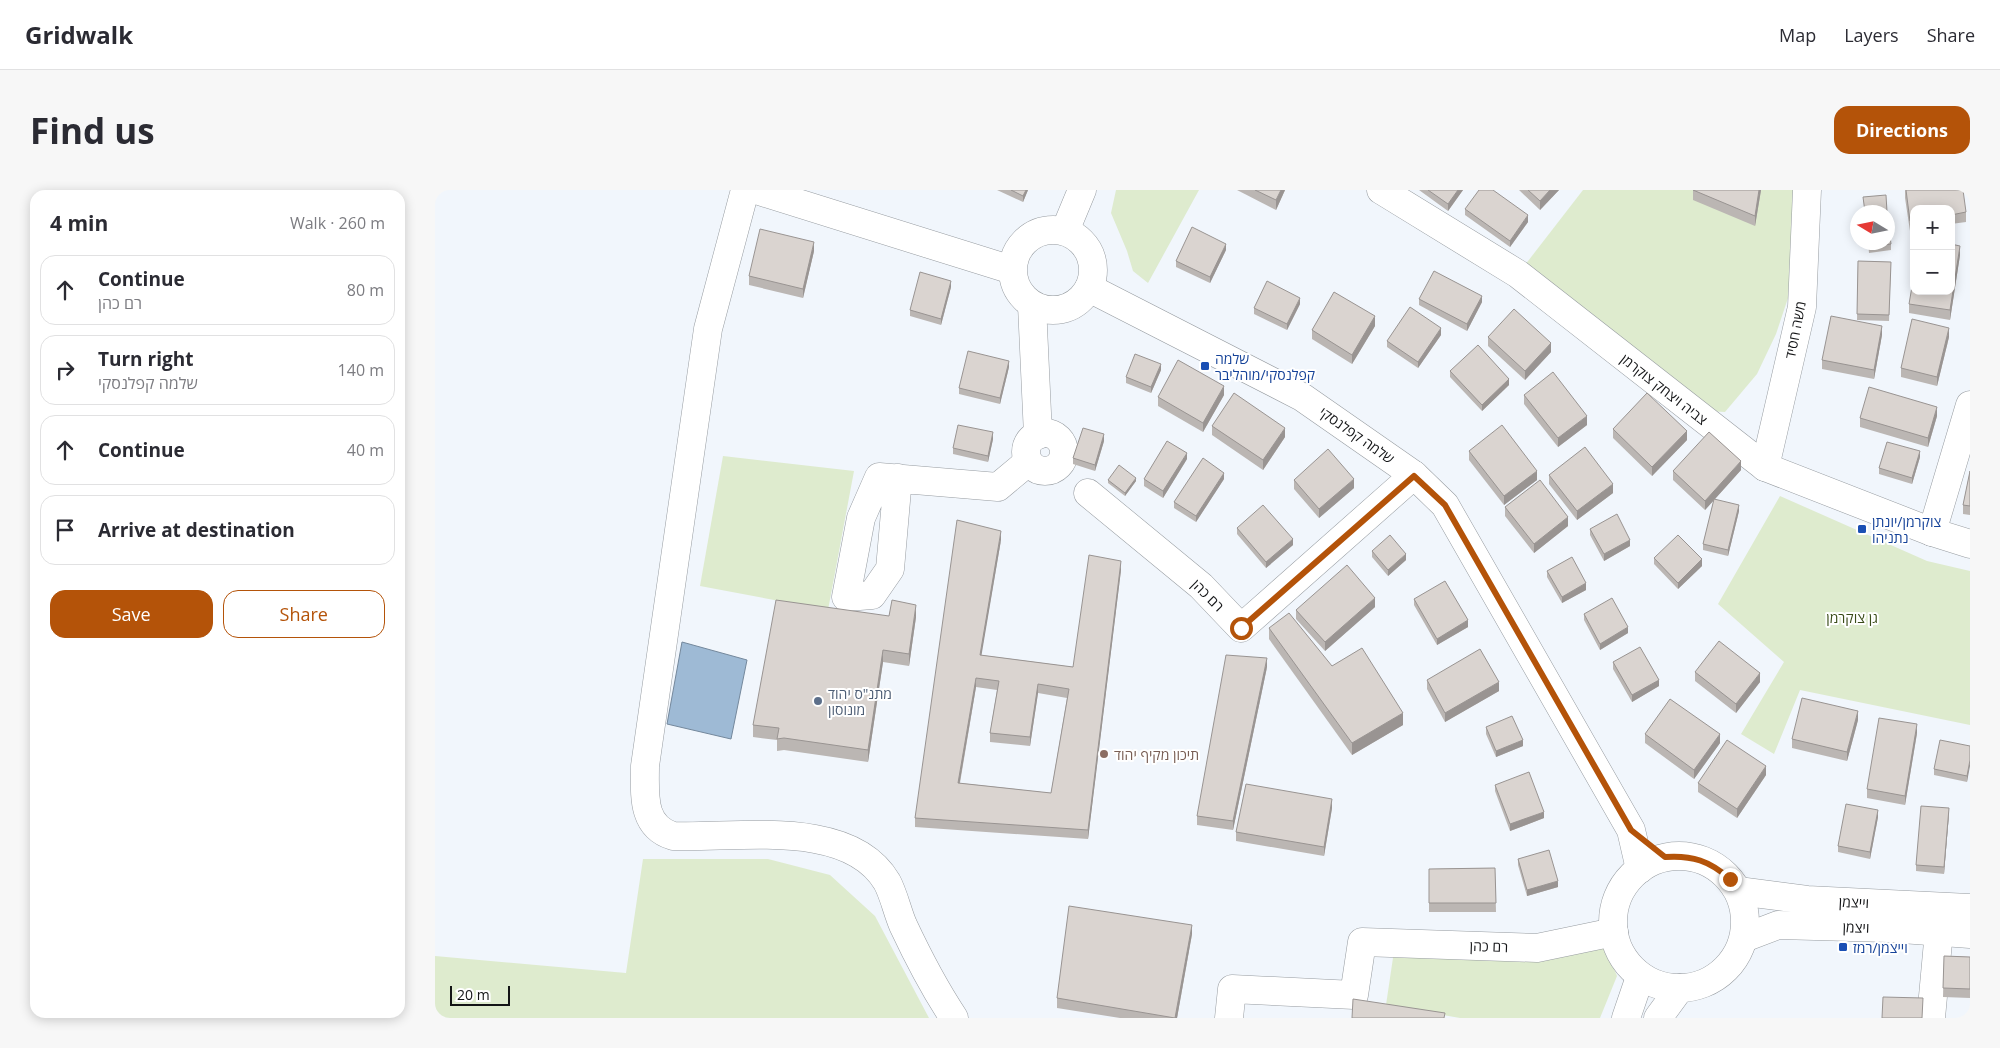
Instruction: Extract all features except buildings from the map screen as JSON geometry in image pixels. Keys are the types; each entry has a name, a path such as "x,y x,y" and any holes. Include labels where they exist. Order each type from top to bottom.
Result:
{"street":[{"path":"745,190 708,328 645,766 646,805 652,822 661,832 673,836 788,834 832,843 870,862 887,882 918,957 954,1018"},
{"path":"756,190 1012,270"},
{"path":"1065,231 1082,190"},
{"name":"צביה ויצחק צוקרמן","path":"1381,190 1517,274 1765,467 1933,532 1970,544"},
{"name":"משה חסיד","path":"1765,467 1802,307 1807,190"},
{"path":"1052,229 1065,231 1077,237 1087,248 1092,268 1089,288 1072,305 1061,309 1041,307 1022,296 1015,284 1012,270 1017,252 1029,237 1052,229"},
{"name":"שלמה קפלנסקי","path":"1089,288 1302,397 1414,476 1445,505 1631,830"},
{"path":"889,477 998,487 1028,462 1026,456 1029,443 1047,436 1041,307"},
{"path":"1933,532 1970,405"},
{"name":"רם כהן","path":"1088,494 1201,586 1241,628 1414,476"},
{"path":"1631,830 1665,857"},
{"path":"1631,830 1640,869"},
{"path":"1684,856 1702,860 1717,868 1730,879 1738,891 1745,918 1744,938 1736,956 1725,970 1708,982 1690,988 1655,985 1640,977 1623,959 1614,932 1615,907 1620,892 1640,869 1665,857 1684,856"},
{"name":"וייצמן","path":"1738,891 1807,900 1970,908"},
{"name":"ויצמן","path":"1744,938 1778,925 1970,934"},
{"name":"רם כהן","path":"1229,1018 1232,989 1273,989 1354,995 1362,942 1537,948 1614,932"},
{"path":"1931,1018 1939,932"},
{"path":"1626,1018 1640,977"},
{"path":"1657,1018 1680,988"}],"green space":[{"path":"1116,190 1199,190 1148,283 1133,271 1111,213"},
{"path":"1583,190 1807,190 1805,247 1776,334 1757,374 1725,412 1691,410 1518,274"},
{"path":"723,456 854,471 828,610 700,586"},
{"name":"גן צוקרמן","path":"1780,496 1927,561 1970,571 1970,725 1800,690 1774,754 1741,734 1784,662 1718,604"},
{"path":"643,859 768,859 830,875 875,916 929,1018 435,1018 435,956 626,973"},
{"path":"1605,946 1617,976 1600,1018 1460,1018 1386,1005 1394,951"}],"water":[{"path":"682,642 747,660 731,739 667,724"}],"place":[{"name":"שלמה קפלנסקי/מוהליבר","path":"1205,366"},
{"name":"צוקרמן/יונתן נתניהו","path":"1862,529"},
{"name":"מתנ\"ס יהוד מונוסון","path":"818,701"},
{"name":"תיכון מקיף יהוד","path":"1104,754"},
{"name":"וייצמן/רמז","path":"1843,947"}],"route":[{"path":"1241,628 1414,476 1445,505 1631,830 1665,857 1684,856 1702,860 1717,868 1730,879"}]}
